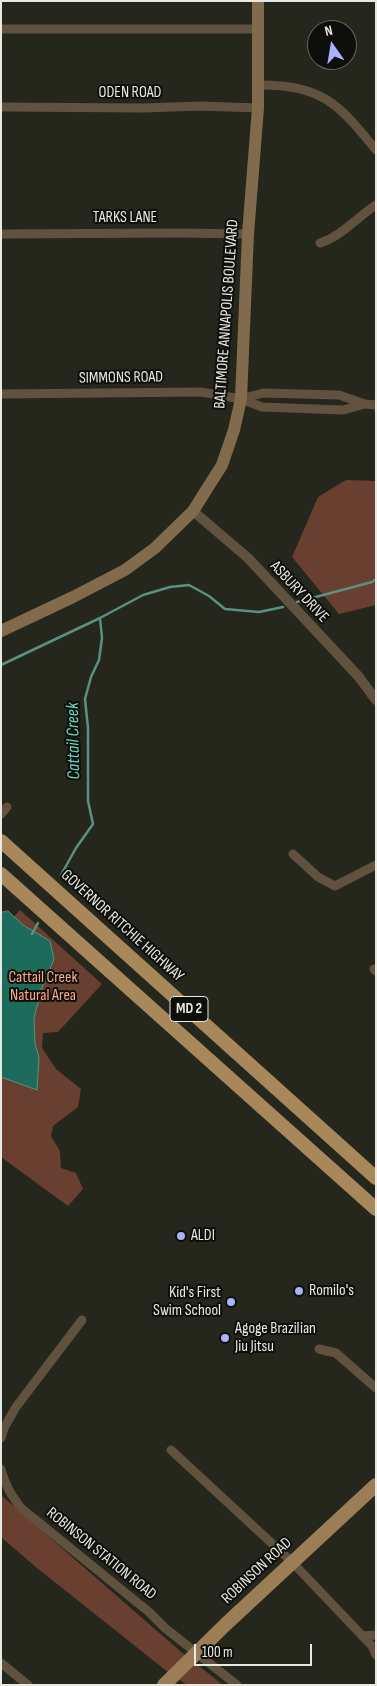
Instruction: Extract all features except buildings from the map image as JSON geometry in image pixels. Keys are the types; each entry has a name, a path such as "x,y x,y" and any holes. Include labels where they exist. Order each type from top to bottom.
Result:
{"highway":[{"name":"GOVERNOR RITCHIE HIGHWAY","path":"1,841 376,1178"},
{"name":"MD 2","path":"1,874 376,1209"}],"main road":[{"name":"BALTIMORE ANNAPOLIS BOULEVARD","path":"1,631 73,597 124,570 155,548 193,511 222,465 234,430 241,399 248,234 259,85 258,1"},
{"name":"ROBINSON ROAD","path":"170,1683 197,1652 376,1485"}],"street":[{"path":"1,29 258,29"},
{"path":"259,85 294,86 325,98 350,119 376,150"},
{"name":"ODEN ROAD","path":"1,107 153,108 200,106 258,108"},
{"path":"320,243 333,239 358,217 376,205"},
{"name":"TARKS LANE","path":"1,234 248,234"},
{"name":"SIMMONS ROAD","path":"1,394 201,392 241,399"},
{"path":"241,399 263,393 339,395 366,404 376,405"},
{"path":"241,399 262,407 343,410 366,404"},
{"name":"ASBURY DRIVE","path":"193,511 248,558 359,677 376,700"},
{"path":"293,854 318,878 335,886 376,865"},
{"path":"1,1438 4,1428 16,1407 82,1320"},
{"path":"319,1349 336,1353 376,1388"},
{"path":"171,1450 292,1562 372,1646 376,1655"},
{"name":"ROBINSON STATION ROAD","path":"1,1469 11,1496 21,1508 149,1612 165,1628 237,1685"},
{"path":"362,1636 376,1635"},
{"path":"1,1663 28,1685"}],"green space":[{"path":"346,480 376,481 376,605 339,614 292,557 318,497"},
{"name":"Cattail Creek Natural Area","path":"1,910 12,919 20,910 102,984 58,1032 43,1033 42,1048 56,1069 81,1089 78,1107 53,1126 51,1136 60,1151 61,1168 76,1173 83,1189 68,1206 1,1157"},
{"path":"1,1495 180,1651 223,1685 187,1685 164,1669 37,1568 1,1537"}],"water":[{"path":"8,911 23,925 50,941 54,959 42,988 34,1018 35,1043 39,1058 37,1090 1,1077 1,913"}],"waterway":[{"name":"Cattail Creek","path":"297,602 372,582 376,579"},
{"name":"Cattail Creek","path":"1,665 100,618 143,595 170,587 189,585 209,596 225,609 259,612 283,607"},
{"name":"Cattail Creek","path":"61,875 76,848 93,824 88,801 88,728 85,699 91,677 99,660 102,638 100,618"},
{"name":"Cattail Creek","path":"32,934 38,923"}],"place":[{"name":"ALDI","path":"181,1236"},
{"name":"Romilo's","path":"299,1291"},
{"name":"Kid's First Swim School","path":"231,1302"},
{"name":"Agoge Brazilian Jiu Jitsu","path":"225,1338"}]}
